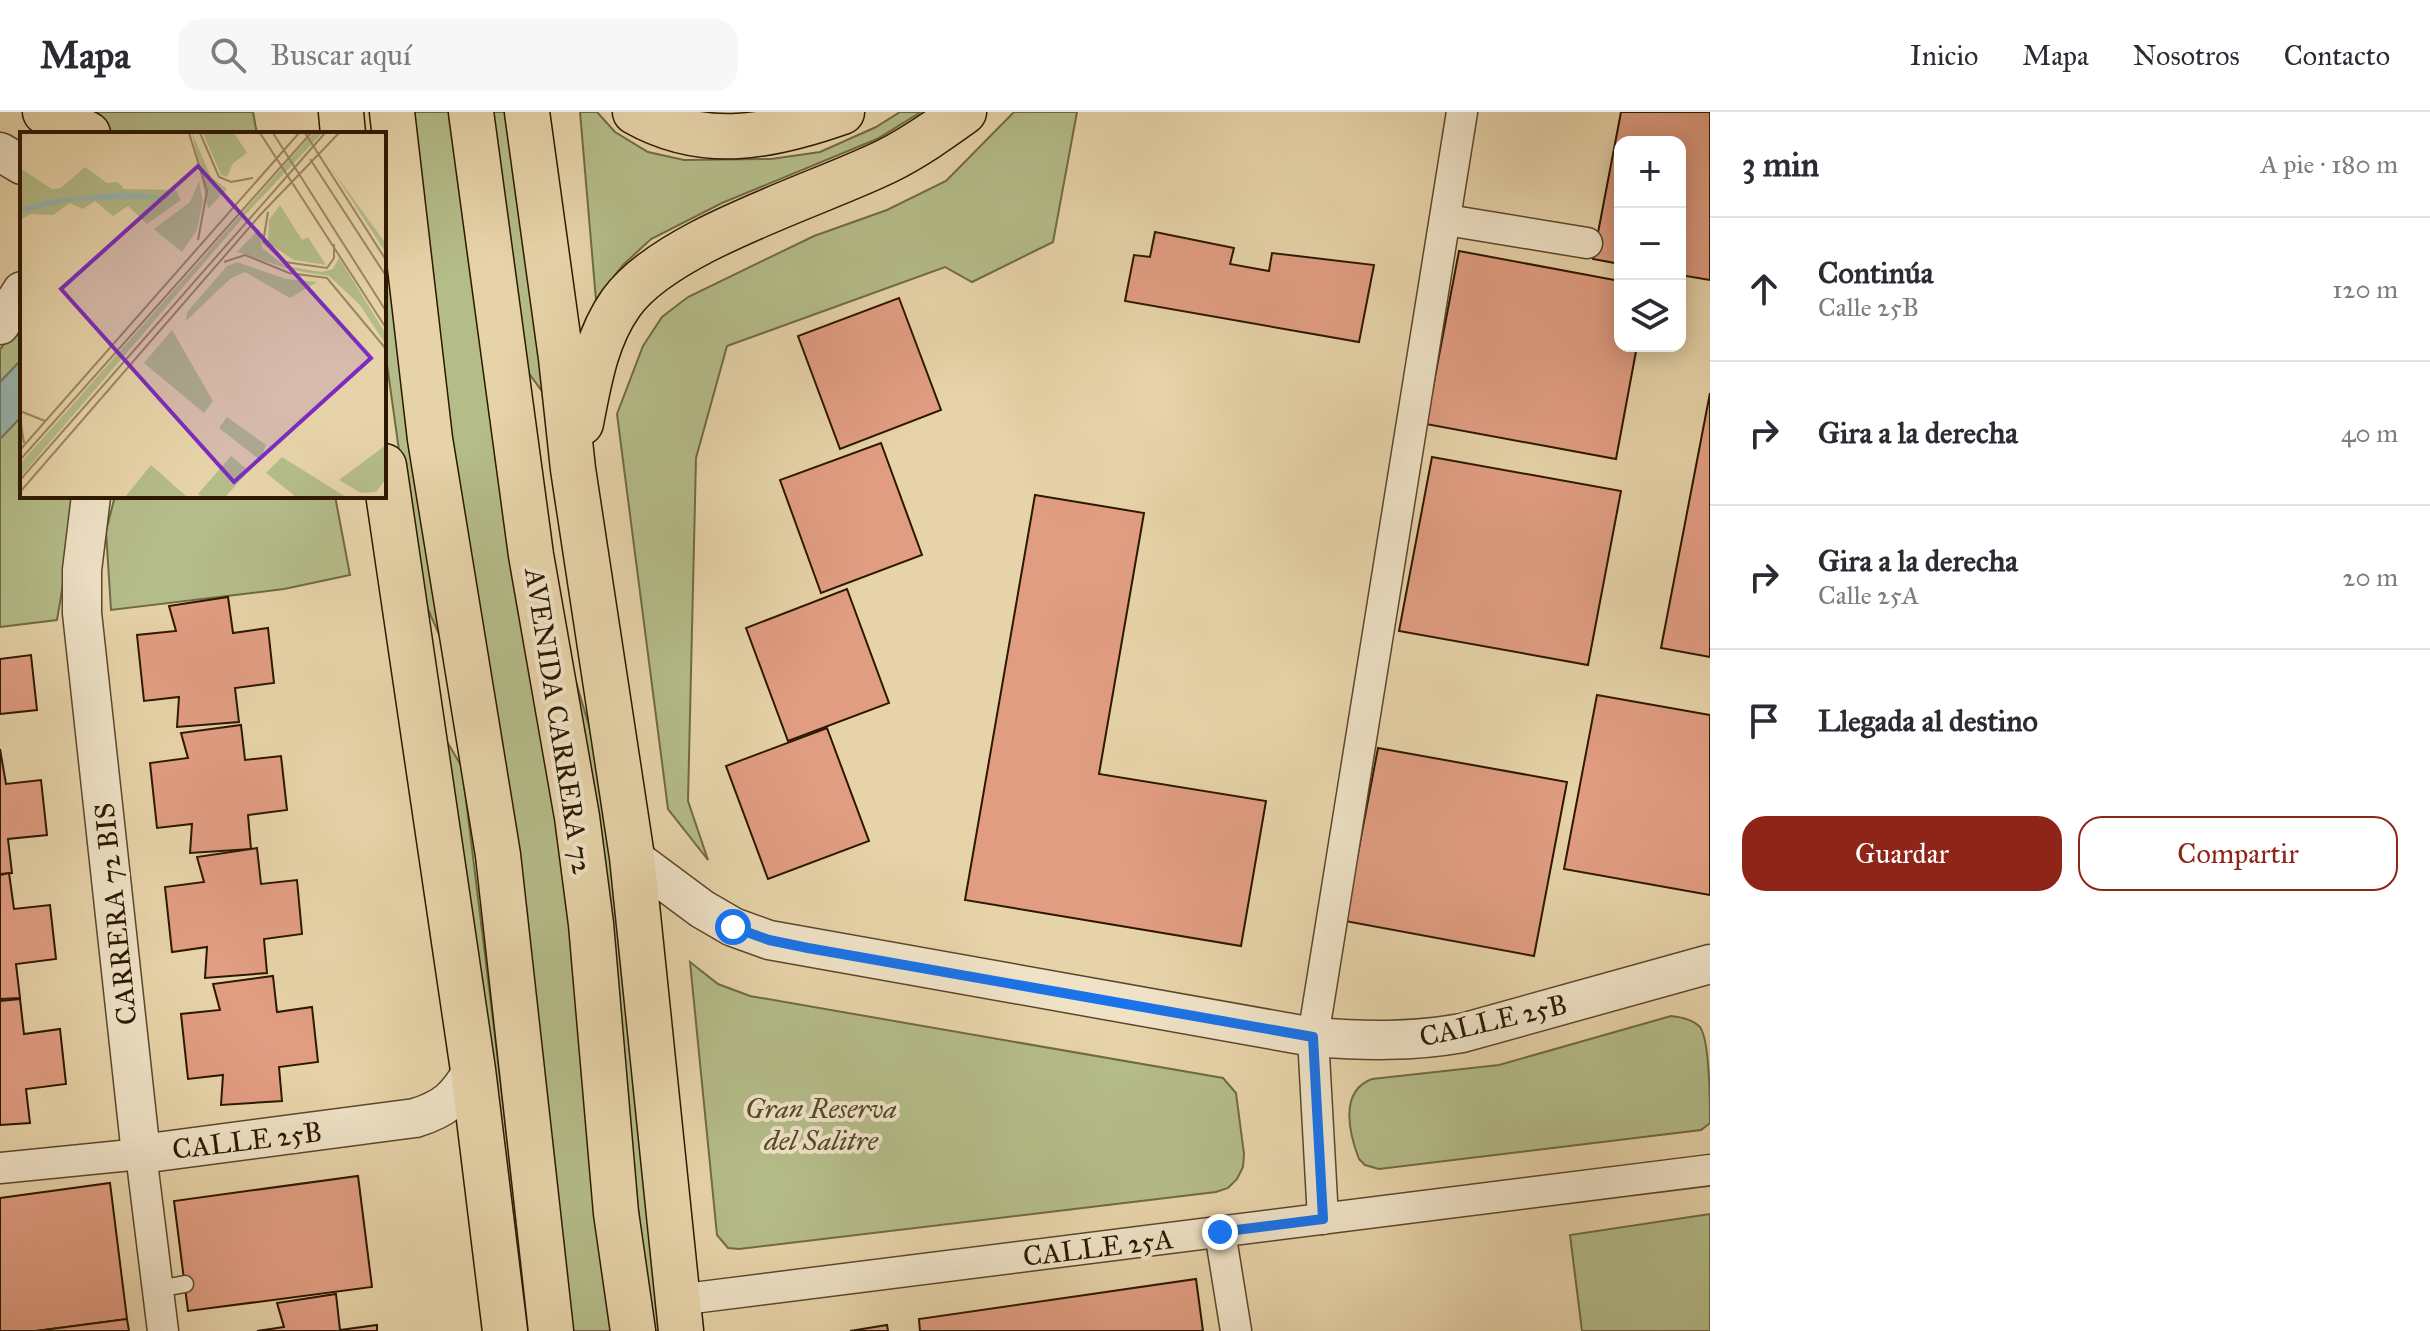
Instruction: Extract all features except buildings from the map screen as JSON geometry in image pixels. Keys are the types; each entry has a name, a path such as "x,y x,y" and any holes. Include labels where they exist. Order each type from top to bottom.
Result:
{"highway":[{"path":"45,112 84,132"},
{"path":"341,112 343,132"},
{"path":"392,112 430,439 498,855 551,1331"},
{"name":"AVENIDA CARRERA 72","path":"471,112 531,555 579,832 591,924 616,1213 633,1331"},
{"name":"AVENIDA CARRERA 72","path":"527,112 573,469 632,857 679,1316"},
{"path":"635,112 659,126 693,135 734,136 773,133 842,112"},
{"path":"573,469 591,371 597,354 621,303 646,275 702,242 888,161 930,137 964,112"},
{"path":"509,386 573,469"},
{"path":"386,487 473,1070 505,1331"},
{"path":"408,635 477,732"}],"street":[{"path":"1323,1219 1313,1037 1462,112"},
{"path":"0,152 20,164"},
{"path":"1447,220 1587,243"},
{"path":"0,326 20,294"},
{"path":"0,326 20,317"},
{"name":"CARRERA 72 BIS","path":"91,498 82,570 82,613 141,1154 172,1289 163,1331"},
{"name":"CALLE 25B","path":"632,857 702,909 733,927 769,940 1313,1037 1406,1041 1462,1033 1710,964"},
{"name":"CALLE 25B","path":"0,1168 141,1154 415,1118 445,1105 462,1089 473,1070"},
{"name":"CALLE 25A","path":"679,1316 1220,1232 1710,1170"},
{"path":"1220,1232 1236,1331"}],"green space":[{"path":"53,112 253,112 257,132 96,132"},
{"path":"405,112 450,112 575,941 616,1331 567,1331"},
{"path":"488,112 511,112 547,398 525,368"},
{"path":"580,112 597,112 615,132 648,152 684,160 771,159 820,152 876,127 900,112 921,112 877,139 722,203 651,239 623,265 596,300"},
{"path":"1014,112 1077,112 1053,242 972,282 945,267 727,346 696,458 688,801 708,860 668,809 617,414 643,346 662,317 688,297 814,236 887,210 946,181"},
{"path":"386,196 447,652 418,587 386,357"},
{"path":"20,325 20,498 78,498 57,620 0,627 0,349"},
{"path":"114,498 335,498 350,575 284,589 111,610 106,531"},
{"path":"566,648 600,763 667,1331 653,1331 585,770"},
{"path":"443,735 462,767 531,1331 518,1331"},
{"name":"Gran Reserva del Salitre","path":"690,962 718,984 750,996 1223,1078 1236,1093 1243,1167 1228,1188 1216,1192 728,1248 717,1235"},
{"path":"1671,1016 1694,1022 1700,1027 1706,1045 1710,1123 1701,1130 1379,1169 1365,1165 1359,1159 1349,1114 1355,1093 1372,1079 1499,1065"},
{"path":"1710,1214 1710,1331 1582,1331 1570,1235"}],"water":[{"path":"20,361 20,418 0,439 0,382"}],"route":[{"path":"733,927 769,940 808,948 1313,1037 1323,1219 1220,1232"}]}
